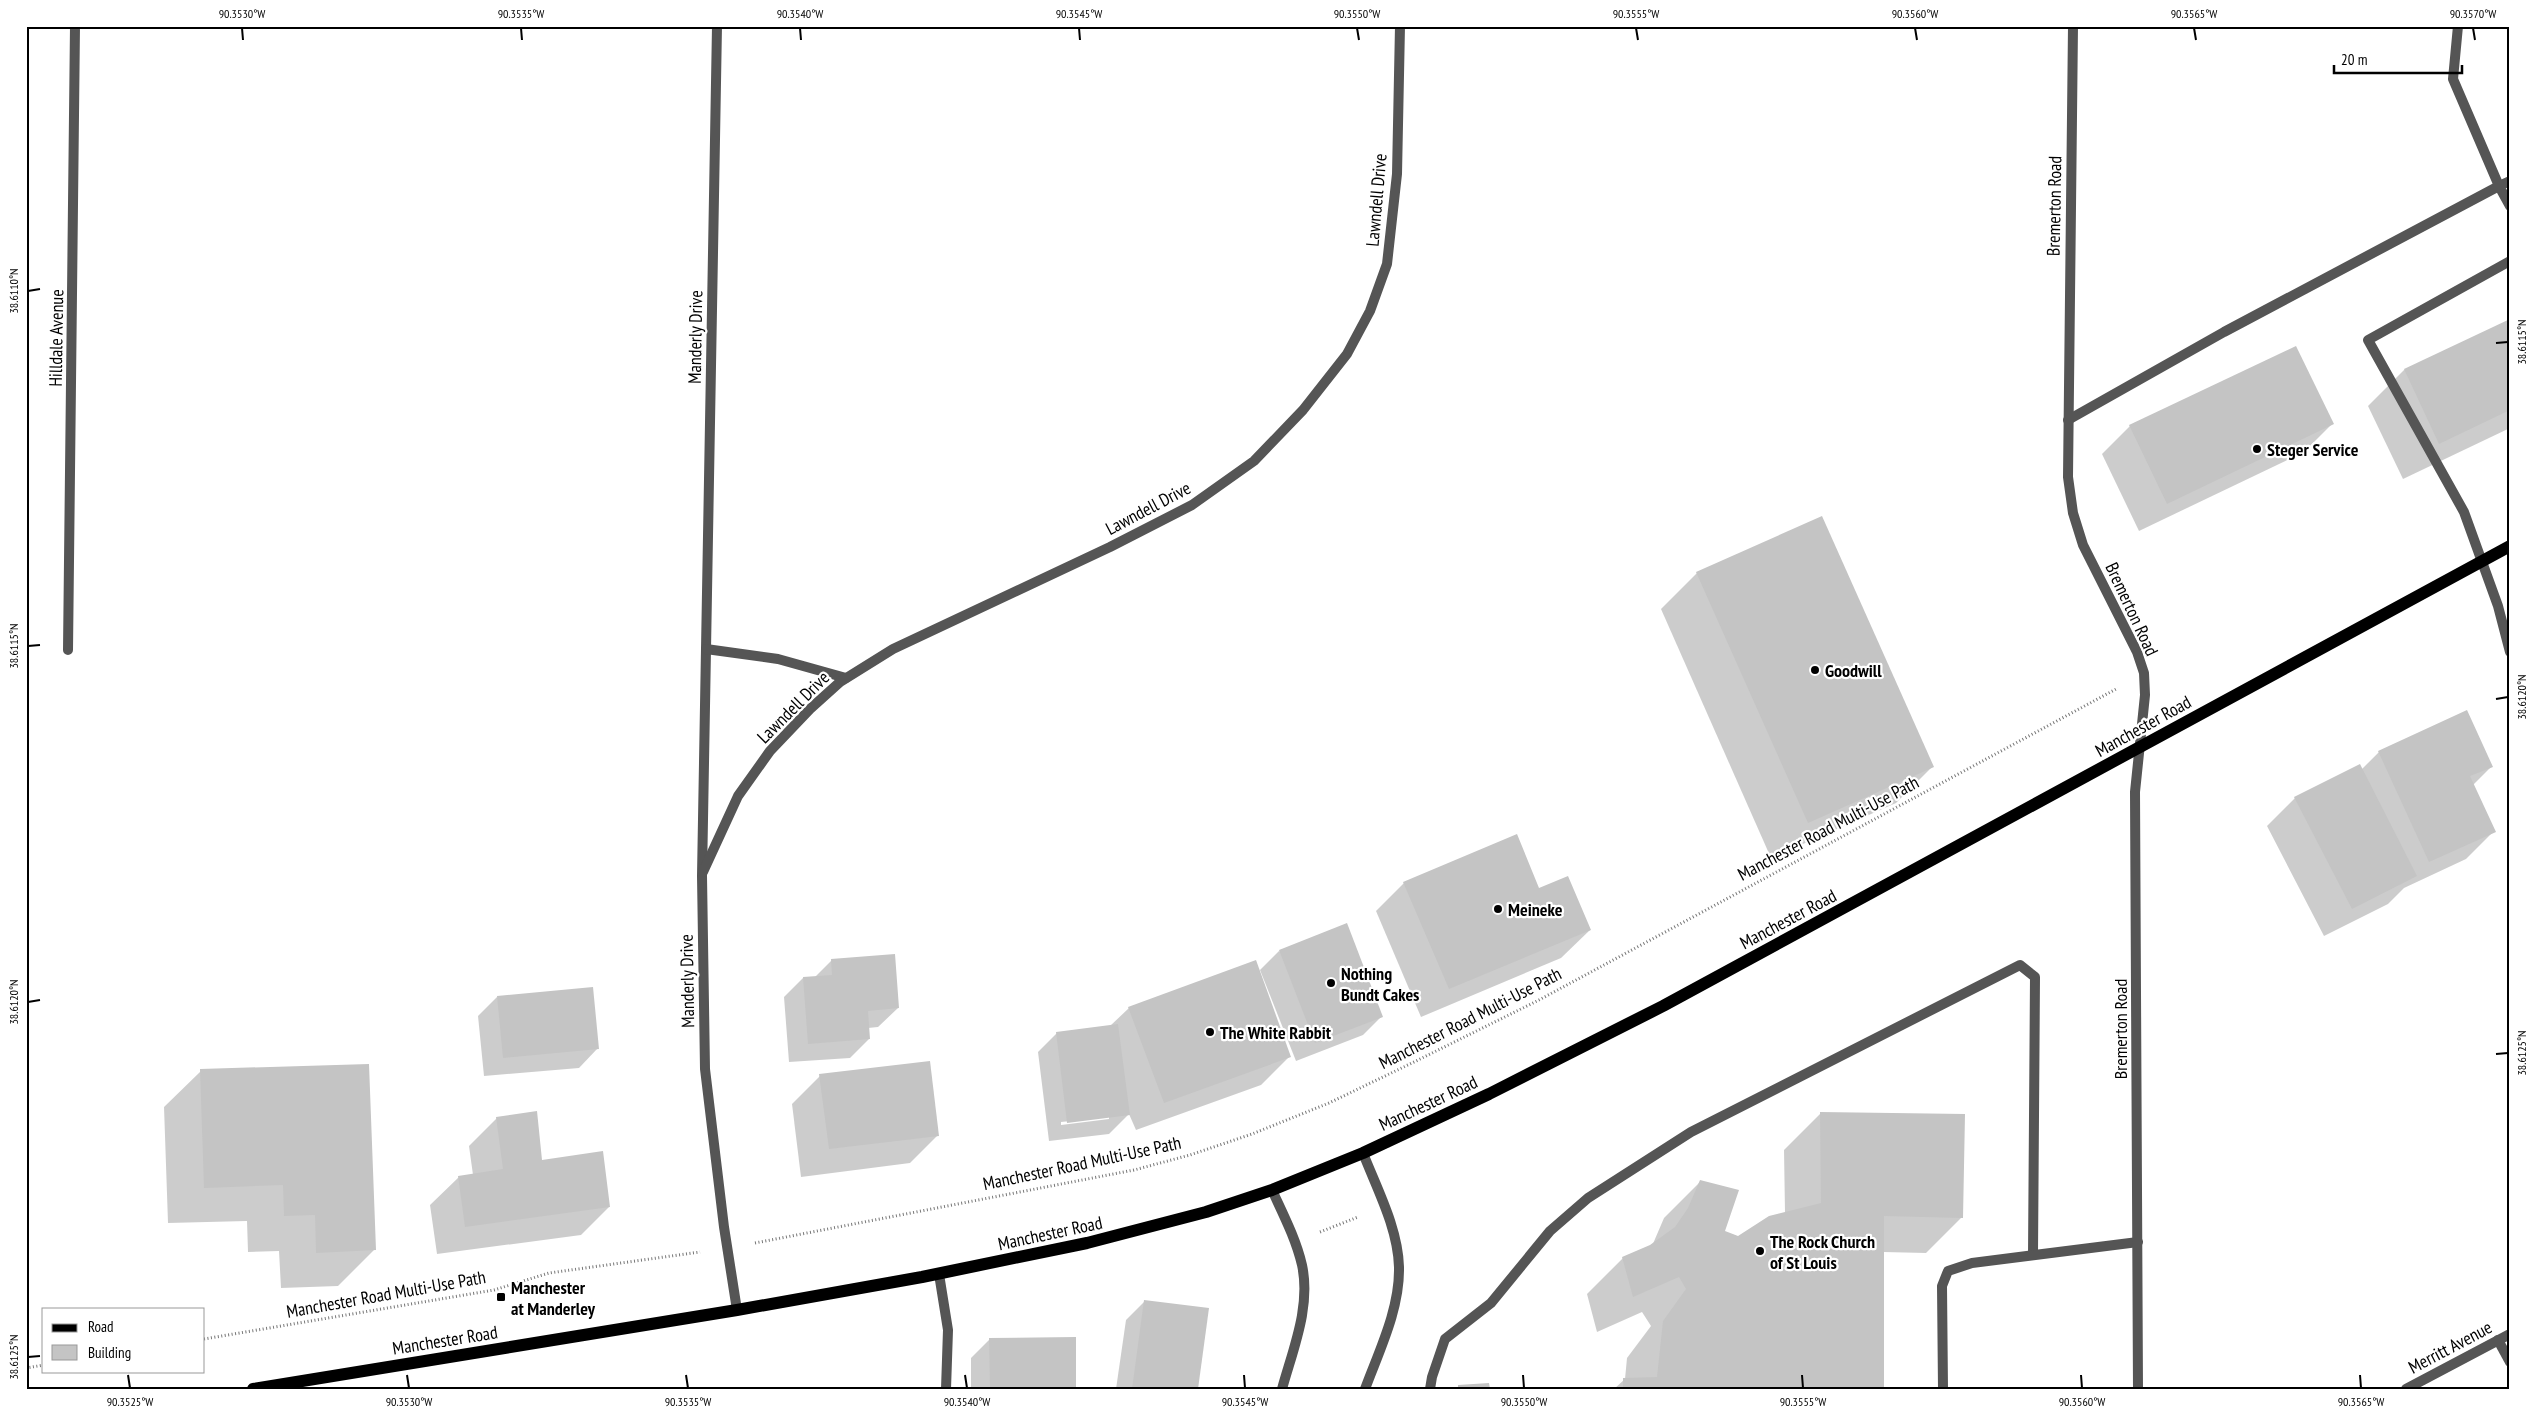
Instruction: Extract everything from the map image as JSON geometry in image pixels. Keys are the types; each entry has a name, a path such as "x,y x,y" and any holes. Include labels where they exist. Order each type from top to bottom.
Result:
{"main road":[{"name":"Manchester Road","path":"253,1389 737,1310 939,1274 1087,1244 1206,1212 1272,1190 1364,1153 1490,1094 1656,1009 2510,546"}],"street":[{"name":"Hilldale Avenue","path":"68,650 76,26"},
{"name":"Manderly Drive","path":"717,26 702,876 705,1069 724,1227 737,1310"},
{"name":"Lawndell Drive","path":"702,876 738,796 770,751 810,709 846,678 893,650 1110,547 1192,505 1254,461 1303,410 1347,354 1370,311 1387,264 1397,174 1400,26"},
{"name":"Bremerton Road","path":"2072,26 2068,478 2073,513 2083,545 2137,652 2144,673 2145,696 2135,792 2138,1389"},
{"path":"2458,26 2453,79 2499,186 2510,206"},
{"path":"2068,420 2224,332 2510,181"},
{"path":"2510,261 2368,340 2464,512 2498,606 2510,651"},
{"path":"706,649 778,659 846,678"},
{"path":"1430,1389 1432,1377 1445,1339 1491,1303 1550,1231 1588,1198 1691,1132 2020,965 2035,977 2033,1255"},
{"path":"1364,1153 1389,1219 1399,1267 1396,1301 1365,1389"},
{"path":"1272,1190 1295,1243 1302,1266 1304,1292 1301,1322 1282,1389"},
{"path":"1943,1389 1942,1286 1948,1271 1972,1263 2138,1242"},
{"path":"939,1274 948,1330 946,1389"},
{"name":"Merritt Avenue","path":"2406,1389 2510,1334"},
{"path":"2498,1340 2510,1362"}],"path":[{"name":"Manchester Road Multi-Use Path","path":"778,1240 849,1224 1134,1170 1190,1155 1301,1116 1539,1000 2123,685"},
{"path":"1320,1233 1361,1216"},
{"name":"Manchester Road Multi-Use Path","path":"205,1339 494,1290 528,1278 565,1270 689,1254"},
{"path":"26,1368 42,1365"}],"building":[{"path":"2510,319 2510,410 2439,444 2404,369"},
{"path":"2296,346 2334,424 2167,504 2129,425"},
{"name":"Goodwill","path":"1822,516 1934,767 1808,823 1696,572"},
{"path":"2467,710 2493,767 2470,776 2496,832 2429,862 2378,751"},
{"path":"2360,764 2417,876 2352,909 2294,797"},
{"name":"Meineke","path":"1517,834 1539,888 1568,876 1591,930 1449,989 1403,882"},
{"name":"Nothing Bundt Cakes","path":"1347,923 1383,1017 1315,1043 1279,950"},
{"path":"895,954 899,1008 868,1011 870,1039 808,1044 803,977 832,975 831,959"},
{"name":"The White Rabbit","path":"1256,960 1291,1057 1164,1103 1128,1007"},
{"path":"593,987 599,1049 503,1058 497,996"},
{"path":"1118,1024 1130,1115 1067,1123 1056,1032"},
{"path":"930,1061 939,1136 829,1149 819,1074"},
{"path":"369,1064 376,1250 316,1253 315,1215 284,1216 283,1185 204,1188 200,1069"},
{"path":"537,1111 542,1160 603,1151 610,1207 465,1227 458,1176 503,1169 496,1117"},
{"name":"The Rock Church of St Louis","path":"1820,1112 1965,1114 1963,1218 1884,1216 1884,1389 1623,1389 1623,1378 1657,1377 1663,1321 1686,1289 1679,1277 1633,1297 1622,1257 1650,1245 1675,1227 1688,1208 1700,1180 1739,1190 1725,1231 1738,1236 1769,1216 1821,1203"},
{"path":"1144,1300 1209,1308 1198,1389 1132,1389"},
{"path":"1076,1337 1076,1389 990,1389 989,1338"},
{"path":"1489,1383 1490,1389 1458,1389 1458,1385"}],"place":[{"name":"Steger Service","path":"2257,449"},
{"name":"Goodwill","path":"1815,670"},
{"name":"Meineke","path":"1498,909"},
{"name":"Nothing Bundt Cakes","path":"1331,983"},
{"name":"The White Rabbit","path":"1210,1032"},
{"name":"The Rock Church of St Louis","path":"1760,1251"},
{"name":"Manchester at Manderley","path":"501,1297"}]}
